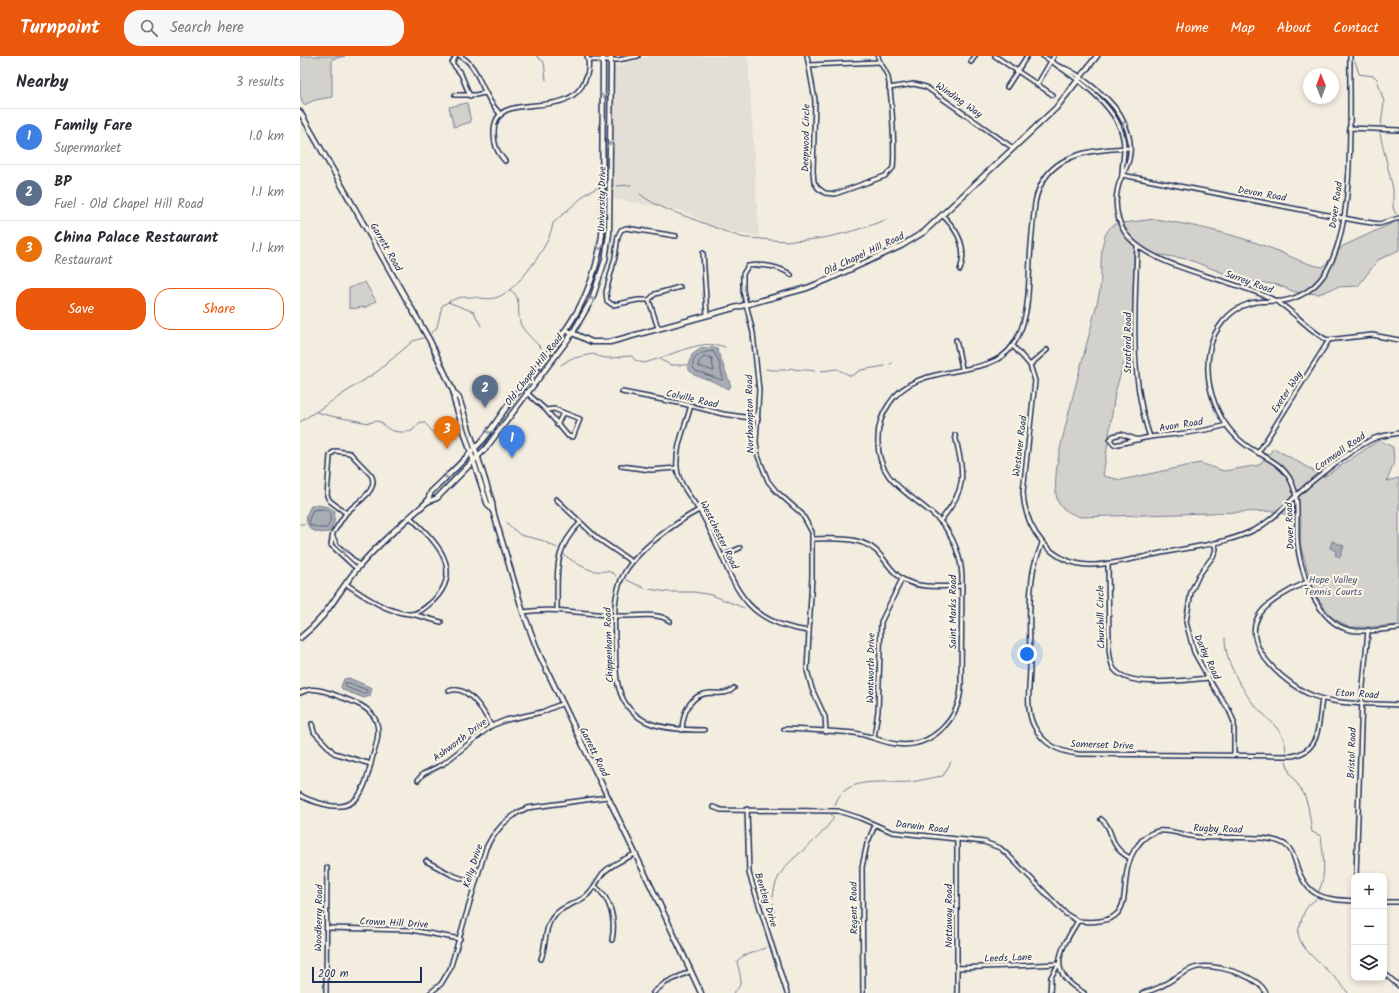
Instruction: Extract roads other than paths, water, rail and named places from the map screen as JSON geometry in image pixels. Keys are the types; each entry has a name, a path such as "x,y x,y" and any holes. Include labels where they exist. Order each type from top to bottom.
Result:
{"street":[{"path":"456,56 452,64 461,74 470,96"},
{"path":"460,56 468,62 475,72 485,93 502,115"},
{"path":"505,161 496,149 494,141 494,128 502,115 509,109 520,105 550,104 569,100 584,84 587,74 588,58 638,56"},
{"name":"Deepwood Circle","path":"807,56 815,100 813,137 814,182 819,190 828,194 835,194 865,184 885,176 891,171 893,162 889,88 886,72 879,62 878,56"},
{"path":"971,62 975,56"},
{"path":"995,56 1052,94"},
{"path":"1007,87 1027,56"},
{"path":"1043,56 1099,98 1113,114 1121,130 1124,149 1122,175"},
{"path":"1037,85 1054,56"},
{"name":"Old Chapel Hill Road","path":"427,502 431,492 476,447 566,330 588,341 602,343 807,288 841,274 915,238 942,215 1056,108 1097,56"},
{"name":"Dover Road","path":"1350,56 1348,179 1343,218 1333,257 1323,276 1313,287 1301,295 1287,300 1252,303 1237,309 1223,322 1214,336 1209,355 1209,384 1216,407 1226,425 1244,444 1282,468 1290,480 1296,496 1298,547 1307,582 1318,606 1334,624 1351,630 1399,628"},
{"name":"University Drive","path":"566,330 588,291 598,262 602,235 603,58"},
{"name":"University Drive","path":"572,334 592,299 602,272 608,247 610,220 611,58"},
{"path":"809,65 879,62"},
{"path":"1058,66 1070,69 1081,77 1102,94 1118,111 1127,129 1130,148 1126,168 1122,175"},
{"name":"Winding Way","path":"889,88 914,84 926,87 1013,148"},
{"path":"455,95 470,96 485,93"},
{"name":"Garrett Road","path":"300,112 427,335 454,393 459,398 476,447 523,612 539,654 561,704 635,854 701,993"},
{"path":"1349,128 1399,130"},
{"path":"1013,346 1024,324 1026,314 1035,203 1039,188 1054,168 1074,155 1089,151 1130,148"},
{"name":"Devon Road","path":"1122,175 1379,224 1399,218"},
{"name":"Surrey Road","path":"1122,175 1116,200 1121,225 1137,247 1156,258 1276,301 1324,339 1329,340"},
{"path":"942,215 953,226 960,240 963,254 960,270"},
{"path":"676,236 626,228 621,230 618,236 615,257 606,292 607,300 614,305 638,300 649,300 655,294 680,287"},
{"name":"Stratford Road","path":"1137,247 1136,380 1141,411 1150,437"},
{"path":"703,253 707,315"},
{"name":"Northampton Road","path":"792,275 785,270 755,265 748,266 743,274 746,305 752,324 756,352 759,390 757,452 764,474 776,491 806,519 813,539 807,663 808,678 825,717 826,732"},
{"path":"649,300 658,328"},
{"name":"Old Chapel Hill Road","path":"300,638 324,616 358,567 410,516 427,502 437,498 474,462 526,392 572,334"},
{"path":"1329,340 1372,335 1399,340"},
{"path":"956,340 962,368"},
{"name":"Exeter Way","path":"1258,453 1329,340"},
{"name":"Westover Road","path":"1013,346 1030,365 1034,374 1035,387 1024,500 1030,524 1042,543 1056,553 1073,562 1089,565 1108,563 1214,543 1234,538 1262,525 1296,496"},
{"name":"Saint Marks Road","path":"784,729 853,733 897,745 922,742 940,731 954,714 960,693 961,569 958,555 949,534 940,521 895,485 888,476 879,453 879,428 885,410 904,388 924,377 993,361 1004,355 1013,346"},
{"path":"1030,365 1047,350"},
{"path":"526,392 546,410 571,438 576,433 580,419 550,408 546,410"},
{"name":"Colville Road","path":"622,392 630,392 691,405 723,414 758,419"},
{"name":"Garrett Road","path":"454,393 454,400 487,503 493,511"},
{"name":"Westchester Road","path":"691,405 678,448 677,468 682,485 699,510 738,592 755,611 780,625 809,631"},
{"path":"557,424 563,413"},
{"name":"Avon Road","path":"1138,440 1121,434 1113,436 1110,440 1114,445 1138,440 1150,437 1162,437 1226,425"},
{"name":"Cornwall Road","path":"1296,496 1333,466 1371,440 1399,433"},
{"path":"940,521 954,502 962,478 962,466 955,435"},
{"path":"346,513 330,501 327,496 330,456 336,451 350,454 374,479 372,489 346,513 333,536 337,545 358,567"},
{"path":"621,466 651,470 677,468"},
{"path":"556,499 580,523 605,544 632,562"},
{"name":"Chippenham Road","path":"699,510 675,524 632,562 619,585 615,616 616,678 628,706 634,714 650,725 666,729 704,730"},
{"path":"410,516 444,555 447,569 444,587 438,596 419,612 412,614"},
{"path":"557,609 557,570 560,554 566,539 580,523"},
{"path":"813,539 852,540 866,544 881,554 890,567 902,579 923,585 961,586"},
{"name":"Somerset Drive","path":"1042,543 1034,568 1031,593 1029,707 1033,724 1043,739 1059,749 1078,754 1288,756 1306,751 1315,743 1318,736 1322,699"},
{"name":"Darby Road","path":"1214,543 1216,549 1214,555 1203,570 1191,592 1186,617 1188,634 1192,647 1208,678 1229,710 1234,722 1234,755"},
{"path":"722,556 740,548"},
{"name":"Churchill Circle","path":"1108,563 1109,648 1110,661 1115,670 1132,680 1163,681 1208,678"},
{"name":"Wentworth Drive","path":"874,738 878,711 881,622 902,579"},
{"name":"Eton Road","path":"1307,582 1266,607 1257,617 1254,635 1263,654 1278,672 1299,688 1322,699 1342,703 1399,705"},
{"path":"346,584 384,606 440,622"},
{"path":"523,612 557,609 615,616 661,616 670,621"},
{"name":"Bristol Road","path":"1356,873 1362,704 1368,630"},
{"path":"682,730 684,713 691,702 697,697 704,694 727,693 734,688"},
{"path":"300,693 311,689 323,690 361,705 371,712 377,723 378,731 364,790 358,798 349,804 328,806 300,795"},
{"path":"449,691 460,691 472,698 482,709 491,726"},
{"name":"Ashworth Drive","path":"418,780 423,774 443,764 491,726 506,720 542,712 561,704"},
{"path":"312,724 314,732 334,752 371,764"},
{"name":"Kelly Drive","path":"430,993 441,984 450,969 460,939 482,858 497,830 517,813 527,808 607,797"},
{"name":"Darwin Road","path":"713,807 721,810 831,810 854,816 892,832 984,842 1000,848 1066,914 1078,921"},
{"name":"Bentley Drive","path":"747,809 749,873 787,993"},
{"path":"1101,819 1106,823 1113,843 1118,850 1130,858"},
{"name":"Regent Road","path":"863,993 862,867 875,825"},
{"name":"Rugby Road","path":"1078,921 1101,921 1113,918 1118,913 1123,904 1126,874 1130,858 1143,840 1158,831 1199,837 1274,839 1285,844 1291,850 1302,879 1310,891 1323,898 1351,901"},
{"name":"Nottaway Road","path":"957,840 957,993"},
{"path":"541,959 545,949 547,930 551,919 564,907 582,898 595,886 605,872 635,854"},
{"path":"426,861 452,875 475,883"},
{"name":"Woodberry Road","path":"326,993 327,868"},
{"path":"595,886 603,893 613,915 614,927 612,940"},
{"path":"1387,902 1399,902"},
{"path":"1050,993 1051,977 1059,964 1065,945 1078,921"},
{"name":"Crown Hill Drive","path":"327,928 411,930 460,939"},
{"path":"1059,964 1059,969 1064,977 1084,993"},
{"name":"Leeds Lane","path":"957,968 1059,964"},
{"path":"1142,993 1161,988 1192,969 1204,967 1245,976 1257,983 1266,993"},
{"path":"653,993 665,983 691,971"},
{"path":"1387,976 1399,986"}],"water":[{"path":"713,347 717,349 731,386 728,389 710,380 694,375 689,370 688,365 692,355 700,349"},
{"path":"318,505 328,507 335,511 334,523 329,532 322,533 312,530 307,522 306,517 311,506"},
{"path":"1332,541 1344,546 1340,557 1335,555 1336,551 1330,548"},
{"path":"349,678 372,688 370,696 364,698 343,690 341,687 344,679"}],"waterway":[{"path":"536,56 544,62 546,80"},
{"path":"1355,61 1359,74 1374,76 1377,79 1384,102 1381,125"},
{"path":"1380,134 1393,189 1393,208 1396,214"},
{"path":"617,186 631,185"},
{"path":"432,333 437,327 442,306 448,302 463,297 495,298 513,287 522,278 539,255 551,232 553,223 587,193 597,188"},
{"path":"640,194 653,203 668,210 730,234 747,238 779,241 811,240 857,230 888,219"},
{"path":"1399,233 1399,239"},
{"path":"510,290 517,297 519,318 522,327 542,349"},
{"path":"448,302 474,312 481,326"},
{"path":"300,422 378,371 413,341 423,338"},
{"path":"561,365 570,359 593,354 604,358 632,356 635,360 643,363 695,346 715,345 725,347"},
{"path":"659,359 671,365 688,365"},
{"path":"821,371 837,369 851,376 861,370 885,366"},
{"path":"766,369 788,370 790,368 815,371"},
{"path":"316,412 369,423 375,421 381,422 384,426 391,430 399,432 412,431 420,422 425,423 435,435 447,437"},
{"path":"507,523 520,535 541,540 557,548"},
{"path":"300,524 305,524"},
{"path":"563,554 586,568 595,571 612,572 616,576"},
{"path":"627,580 644,588 667,592 694,592 712,595 744,608"},
{"path":"1225,638 1229,662 1236,677 1254,705 1278,729 1285,744 1286,753"},
{"path":"1286,761 1290,773 1304,794 1308,806 1312,832 1321,836 1324,871 1319,891"},
{"path":"835,805 840,795 847,789 856,785 878,782 910,782 943,776 951,762"},
{"path":"773,897 775,887 782,871 822,833 834,818 831,814"},
{"path":"1316,899 1307,907 1305,911 1298,933 1299,937 1302,944 1313,957 1343,986 1348,993"},
{"path":"773,903 774,913"},
{"path":"772,927 773,917"},
{"path":"733,993 737,990 741,982 737,961 743,956 765,948"}],"place":[{"name":"BP","path":"485,408"},
{"name":"China Palace Restaurant","path":"447,449"},
{"name":"Family Fare","path":"512,458"}],"park label":[{"name":"Hope Valley Tennis Courts","path":"1333,586"}]}
